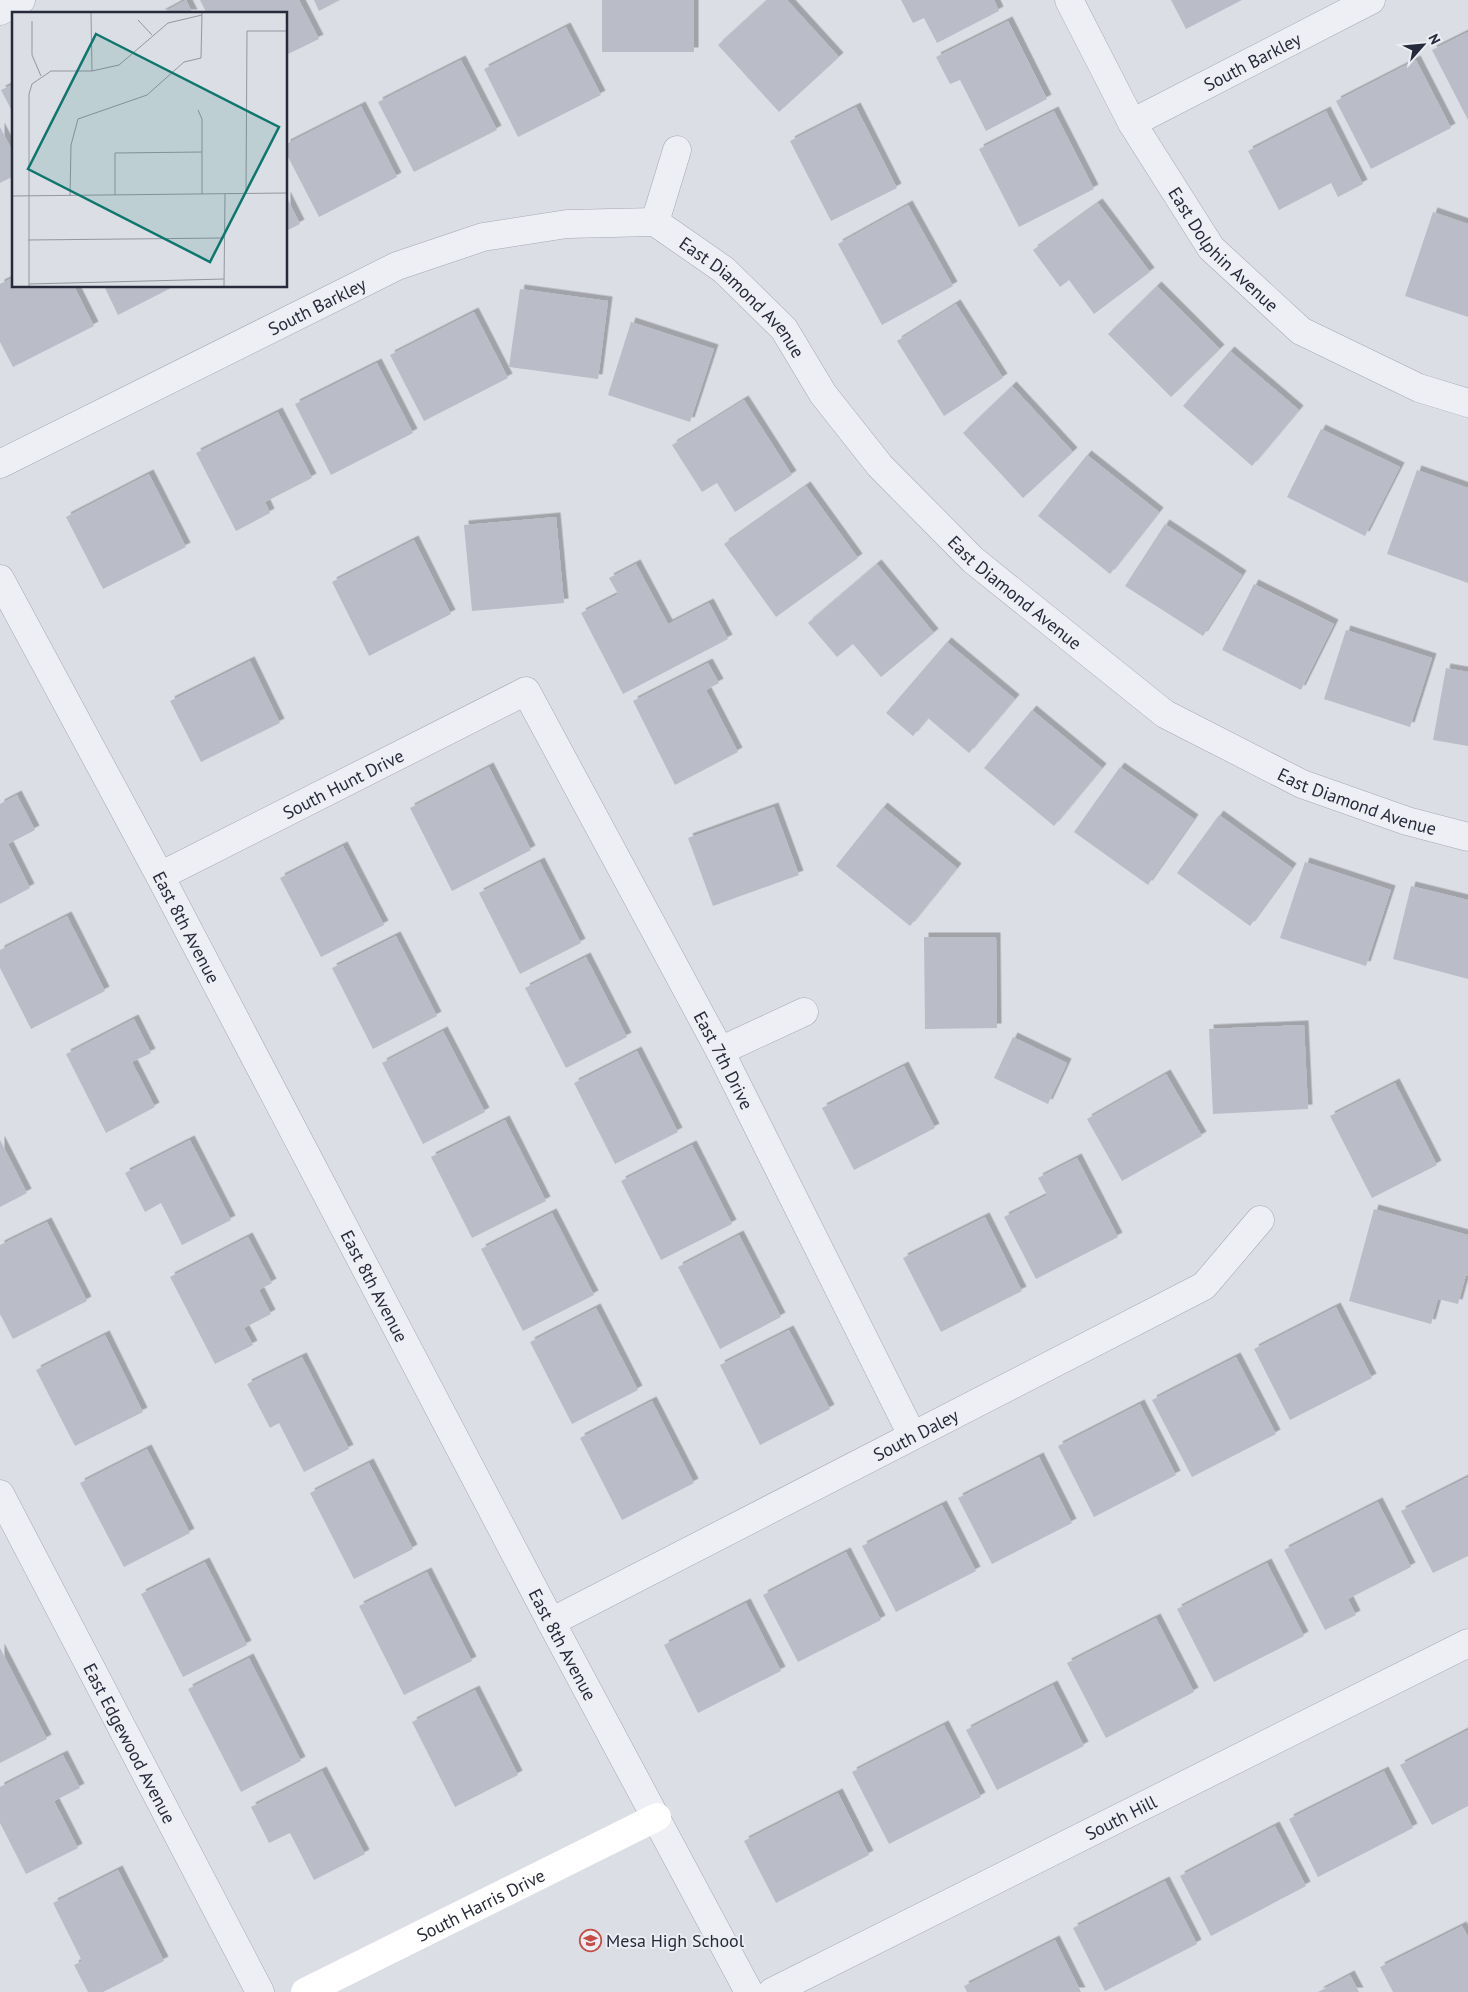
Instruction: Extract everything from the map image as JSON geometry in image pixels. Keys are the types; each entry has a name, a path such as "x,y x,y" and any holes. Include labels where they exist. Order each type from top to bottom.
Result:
{"street":[{"path":"0,11 21,0"},
{"name":"East Dolphin Avenue","path":"1069,0 1132,123 1211,248 1301,331 1419,388 1468,403"},
{"name":"South Barkley","path":"1132,123 1371,0"},
{"path":"655,222 676,150"},
{"name":"South Barkley","path":"0,464 397,266 483,237 567,224 655,222"},
{"name":"East Diamond Avenue","path":"655,222 724,270 784,329 823,394 880,466 973,560 1165,714 1302,784 1407,821 1468,837"},
{"name":"East 8th Avenue","path":"0,579 160,876 551,1622 749,1992"},
{"name":"South Hunt Drive","path":"160,876 526,691"},
{"name":"East 7th Drive","path":"526,691 720,1051 912,1435"},
{"path":"720,1051 804,1012"},
{"name":"South Daley","path":"551,1622 1204,1286 1260,1220"},
{"name":"East Edgewood Avenue","path":"0,1494 260,1992"},
{"name":"South Hill","path":"772,1992 1468,1643"},
{"name":"South Harris Drive","path":"305,1992 657,1817"}],"building":[{"path":"186,0 192,12 164,12"},
{"path":"200,0 299,0 319,39 288,54 288,12 206,12"},
{"path":"314,0 340,0 319,11"},
{"path":"602,0 694,0 694,52 602,52"},
{"path":"767,0 787,0 839,57 779,112 718,45"},
{"path":"901,0 994,0 999,11 937,43 924,18 913,23"},
{"path":"1171,0 1242,0 1186,29"},
{"path":"1008,21 1047,99 986,131 960,80 950,84 936,57"},
{"path":"566,27 601,95 518,137 484,69"},
{"path":"1468,32 1468,120 1432,50"},
{"path":"461,60 497,130 414,172 378,102"},
{"path":"1416,60 1451,128 1371,169 1336,101"},
{"path":"12,85 12,111 1,90"},
{"path":"361,106 397,177 319,217 288,157 288,143"},
{"path":"856,107 897,188 831,221 790,141"},
{"path":"1054,111 1094,189 1019,227 979,149"},
{"path":"1326,111 1363,184 1338,197 1331,183 1279,210 1248,151"},
{"path":"0,127 12,150 12,177 0,183"},
{"path":"288,200 300,224 288,230"},
{"path":"1098,203 1150,272 1094,314 1069,280 1060,287 1033,250"},
{"path":"908,205 953,286 882,325 838,244"},
{"path":"1433,212 1468,224 1468,317 1405,296"},
{"path":"12,278 12,288 75,288 94,326 13,367 0,342 0,284"},
{"path":"1157,286 1220,349 1171,397 1108,334"},
{"path":"105,288 171,288 118,315"},
{"path":"520,289 608,301 598,379 509,367"},
{"path":"956,304 1003,378 944,416 897,341"},
{"path":"474,312 508,378 424,421 390,355"},
{"path":"631,322 714,349 690,422 608,395"},
{"path":"1230,351 1299,410 1252,466 1183,406"},
{"path":"377,363 413,433 331,475 295,404"},
{"path":"1012,386 1073,452 1023,498 963,433"},
{"path":"744,400 792,475 735,512 717,483 702,492 672,445"},
{"path":"278,412 312,478 265,502 270,513 236,531 196,453"},
{"path":"1321,429 1400,467 1365,536 1287,497"},
{"path":"1087,455 1159,512 1110,574 1038,516"},
{"path":"1417,470 1468,488 1468,583 1387,554"},
{"path":"149,474 186,547 103,589 66,517"},
{"path":"806,486 858,558 776,617 724,544"},
{"path":"556,517 564,603 472,611 464,525"},
{"path":"1165,524 1242,575 1203,636 1125,586"},
{"path":"414,540 451,614 369,656 332,582"},
{"path":"636,564 668,624 709,603 728,639 623,694 581,613 618,594 609,578"},
{"path":"877,564 934,633 881,677 853,644 837,657 808,623"},
{"path":"1254,584 1334,624 1301,690 1222,650"},
{"path":"1346,630 1432,658 1410,727 1324,699"},
{"path":"947,642 1015,699 969,753 928,718 913,736 886,713"},
{"path":"250,661 280,723 201,762 170,701"},
{"path":"708,663 719,683 706,690 738,752 675,785 633,701"},
{"path":"1446,668 1468,672 1468,746 1433,740"},
{"path":"1032,710 1102,768 1054,826 984,768"},
{"path":"489,767 531,850 452,891 410,808"},
{"path":"1120,767 1194,819 1148,885 1074,832"},
{"path":"17,795 35,830 8,844 30,888 0,904 0,804"},
{"path":"774,807 799,875 713,906 688,838"},
{"path":"883,807 957,868 910,926 836,866"},
{"path":"1219,815 1292,868 1250,926 1177,873"},
{"path":"343,846 384,925 321,957 280,878"},
{"path":"540,862 581,943 520,974 479,893"},
{"path":"1305,862 1391,890 1366,966 1280,938"},
{"path":"1411,886 1468,900 1468,979 1393,959"},
{"path":"67,916 105,991 31,1029 0,968 0,950"},
{"path":"396,936 437,1016 373,1049 332,968"},
{"path":"924,937 996,937 997,1028 925,1029"},
{"path":"586,957 627,1037 566,1068 525,988"},
{"path":"134,1019 151,1053 132,1062 155,1107 106,1133 66,1054"},
{"path":"1304,1025 1308,1109 1213,1114 1209,1029"},
{"path":"443,1031 485,1112 423,1144 382,1063"},
{"path":"1013,1037 1067,1063 1048,1104 994,1078"},
{"path":"637,1051 678,1132 615,1164 574,1083"},
{"path":"904,1066 935,1128 854,1170 822,1108"},
{"path":"1166,1074 1202,1136 1122,1181 1087,1119"},
{"path":"1395,1083 1437,1165 1372,1198 1330,1116"},
{"path":"505,1120 546,1201 472,1238 431,1157"},
{"path":"0,1140 27,1193 0,1207"},
{"path":"190,1140 231,1220 182,1245 161,1203 145,1212 125,1173"},
{"path":"692,1145 732,1224 661,1260 621,1181"},
{"path":"1077,1158 1118,1237 1036,1279 1004,1217 1047,1195 1038,1178"},
{"path":"1374,1209 1468,1235 1468,1276 1466,1275 1458,1304 1438,1299 1431,1324 1349,1301"},
{"path":"552,1213 594,1295 523,1331 481,1249"},
{"path":"985,1217 1022,1291 941,1332 903,1258"},
{"path":"47,1222 87,1301 13,1339 0,1314 0,1245"},
{"path":"739,1235 781,1317 720,1349 678,1267"},
{"path":"248,1237 272,1283 259,1290 271,1314 244,1328 253,1345 215,1364 170,1277"},
{"path":"1336,1307 1372,1378 1290,1420 1254,1349"},
{"path":"596,1308 638,1390 572,1424 530,1342"},
{"path":"789,1330 830,1409 760,1445 720,1365"},
{"path":"105,1335 143,1412 75,1446 36,1370"},
{"path":"302,1357 349,1449 304,1472 279,1423 270,1428 247,1384"},
{"path":"1236,1357 1276,1434 1192,1477 1152,1400"},
{"path":"652,1401 694,1483 622,1520 580,1438"},
{"path":"1140,1404 1176,1475 1094,1517 1058,1446"},
{"path":"147,1449 190,1533 124,1567 80,1483"},
{"path":"1039,1457 1072,1523 992,1564 958,1498"},
{"path":"369,1463 413,1549 354,1579 310,1493"},
{"path":"1468,1477 1468,1556 1433,1573 1401,1511"},
{"path":"1378,1502 1411,1567 1348,1599 1356,1615 1325,1630 1284,1550"},
{"path":"942,1505 976,1571 896,1612 862,1546"},
{"path":"846,1552 881,1620 798,1662 763,1595"},
{"path":"205,1562 247,1645 183,1677 141,1594"},
{"path":"1267,1563 1304,1636 1214,1682 1177,1609"},
{"path":"427,1572 472,1661 404,1695 359,1606"},
{"path":"746,1603 781,1671 698,1713 664,1645"},
{"path":"1156,1618 1194,1692 1106,1738 1067,1663"},
{"path":"0,1648 47,1739 0,1763"},
{"path":"249,1658 301,1761 241,1792 188,1689"},
{"path":"1053,1685 1084,1746 997,1790 966,1730"},
{"path":"475,1690 518,1775 455,1807 412,1722"},
{"path":"944,1725 981,1797 889,1844 852,1772"},
{"path":"1468,1730 1468,1806 1432,1825 1400,1765"},
{"path":"63,1755 80,1788 54,1801 78,1848 26,1874 0,1823 0,1787"},
{"path":"322,1771 365,1854 314,1880 290,1833 269,1843 251,1807"},
{"path":"1384,1771 1413,1828 1318,1877 1289,1819"},
{"path":"838,1793 869,1855 776,1903 744,1841"},
{"path":"1275,1826 1306,1886 1211,1936 1180,1876"},
{"path":"118,1870 164,1961 103,1992 88,1992 74,1965 82,1961 53,1903"},
{"path":"1165,1881 1197,1944 1105,1991 1073,1928"},
{"path":"1462,1926 1468,1937 1468,1992 1393,1992 1380,1967"},
{"path":"1055,1940 1081,1992 967,1992 964,1986"},
{"path":"1350,1975 1359,1992 1318,1992"}],"place":[{"name":"Mesa High School","path":"590,1940"}]}
